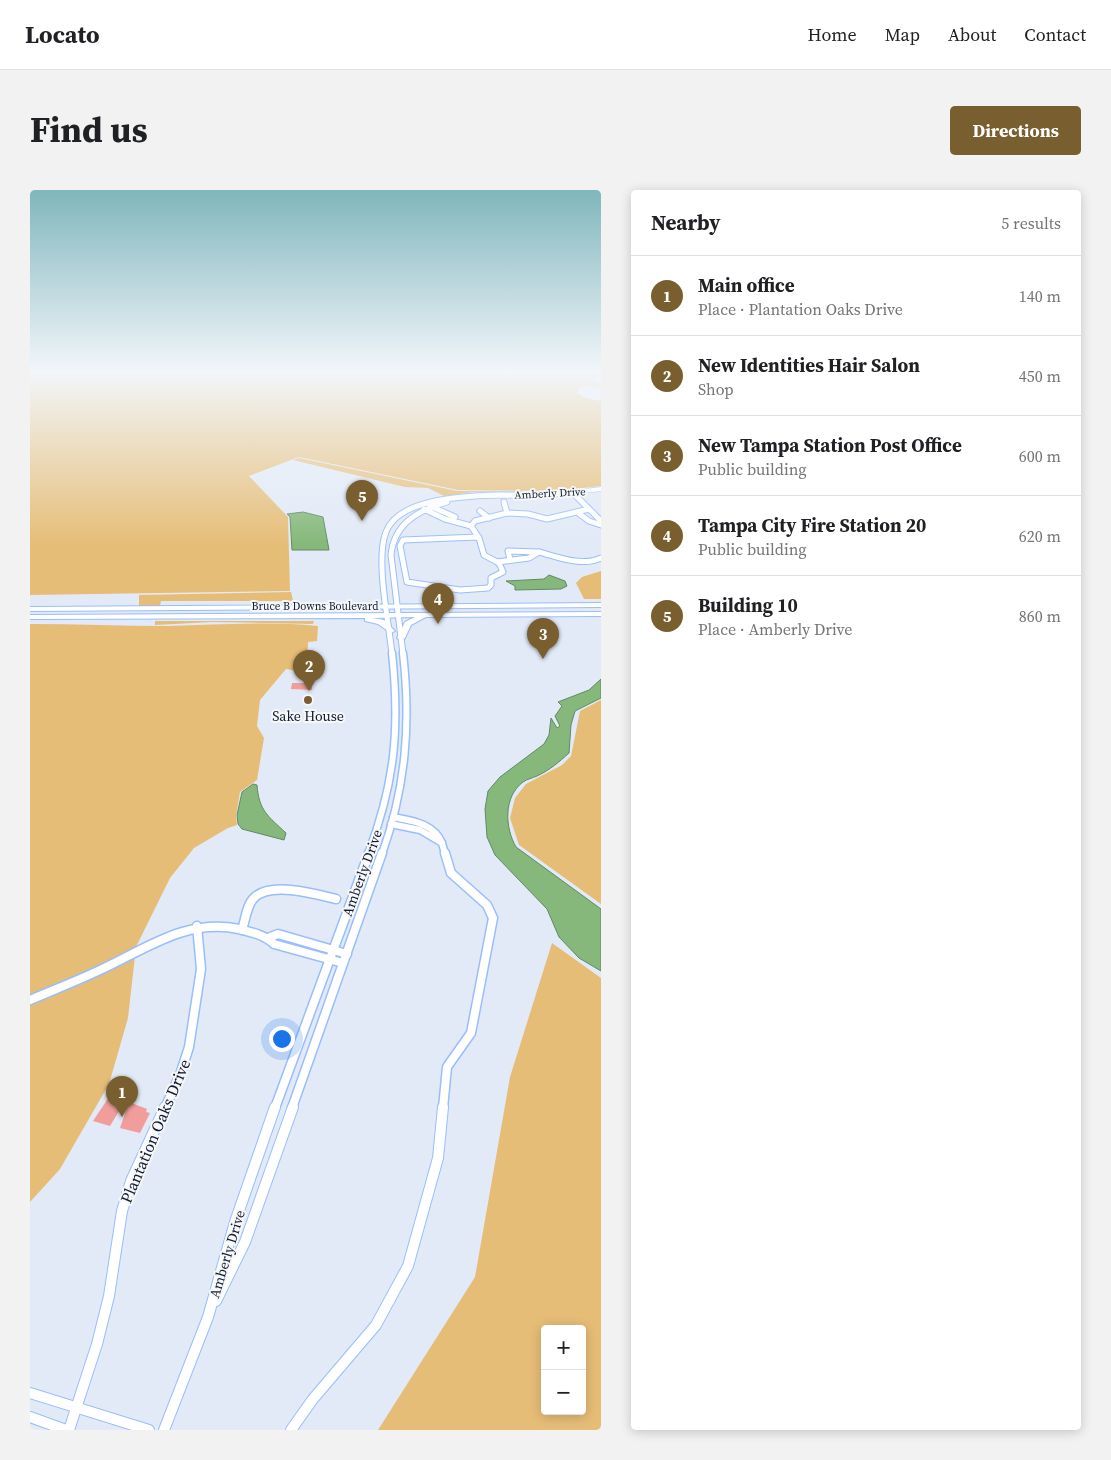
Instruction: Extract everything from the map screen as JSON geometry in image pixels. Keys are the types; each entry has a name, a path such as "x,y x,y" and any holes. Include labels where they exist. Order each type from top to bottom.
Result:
{"main road":[{"name":"Bruce B Downs Boulevard","path":"30,609 601,605"},
{"name":"Bruce B Downs Boulevard","path":"30,617 601,614"},
{"path":"401,638 411,622 429,615"},
{"path":"230,616 248,620 370,619 381,622 391,630"}],"street":[{"name":"Amberly Drive","path":"164,1430 208,1317 245,1242 347,954 399,798 408,723 408,688 401,638 394,615 388,606 381,553 383,540 398,519 426,506 466,495 502,499 601,489"},
{"path":"572,493 599,519 601,524"},
{"path":"502,499 507,513"},
{"name":"Amberly Drive","path":"208,1317 235,1222 382,817 390,783 397,723 391,630 397,606 390,555 392,543 401,526 426,506"},
{"path":"426,506 439,516 472,524 507,513 528,514 547,519 589,509"},
{"path":"426,506 472,524 478,537 484,555 497,562 503,572 491,578 491,585 488,588 454,592 436,586 414,585 407,582 400,546 403,540 478,537"},
{"path":"480,511 489,518"},
{"path":"577,512 589,521 601,524"},
{"path":"439,516 445,513"},
{"path":"510,560 508,552 539,552 581,562 593,562 601,558"},
{"path":"497,562 529,558 539,552"},
{"path":"291,1430 313,1399 376,1325 408,1266 438,1158 447,1067 471,1033 493,918 487,905 451,873 442,843 421,827 382,817"},
{"path":"242,930 252,899 261,892 303,890 336,899"},
{"path":"30,1000 101,970 161,938 197,926 214,924 242,930 268,938 274,944 343,963"},
{"name":"Plantation Oaks Drive","path":"68,1430 78,1407 97,1344 110,1287 122,1211 130,1181 180,1075 189,1047 201,969 197,926"},
{"path":"268,938 278,934 347,954"},
{"path":"30,1393 149,1430"},
{"path":"30,1417 68,1430"}],"shaded area":[{"path":"30,429 601,429 601,486 555,491 458,490 299,457 249,476 288,517 290,591 30,595"},
{"path":"299,458 457,491 553,492 474,492 444,496 428,488 405,487 293,460"},
{"path":"303,512 323,517 329,550 292,550 290,517 287,514"},
{"path":"601,571 601,599 584,599 576,583 582,577"},
{"path":"549,575 565,581 567,586 561,589 515,590 515,586 506,581 544,579"},
{"path":"291,592 293,601 161,601 160,606 139,606 139,595"},
{"path":"155,621 314,621 313,624 212,622 155,625"},
{"path":"30,624 168,626 262,624 318,626 317,641 308,642 307,673 286,669 260,700 257,726 264,738 257,780 240,792 236,816 237,825 228,828 194,848 170,878 136,947 128,1018 109,1084 60,1169 30,1202"},
{"path":"601,679 601,698 575,711 571,725 569,753 558,763 525,781 517,788 509,804 508,822 516,847 601,909 601,971 579,958 559,937 547,909 495,855 487,837 485,809 488,791 500,777 544,744 549,735 551,718 557,728 560,726 555,716 562,706 558,702 589,690"},
{"path":"601,700 601,904 519,845 510,818 515,798 526,784 562,765 571,756 580,711"},
{"path":"253,784 257,785 262,807 286,833 284,840 242,829 238,824 237,815 242,792"},
{"path":"552,943 601,978 601,1430 378,1430 475,1277 510,1077"}],"building":[{"path":"292,683 312,683 312,690 291,689"},
{"path":"109,1097 125,1101 110,1126 93,1121"},
{"path":"129,1102 147,1109 146,1112 150,1113 140,1133 120,1128"}],"place":[{"name":"Building 10","path":"362,521"},
{"name":"Tampa City Fire Station 20","path":"438,624"},
{"name":"New Tampa Station Post Office","path":"543,659"},
{"name":"New Identities Hair Salon","path":"309,691"},
{"name":"Sake House","path":"308,700"},
{"name":"Main office","path":"122,1117"}]}
